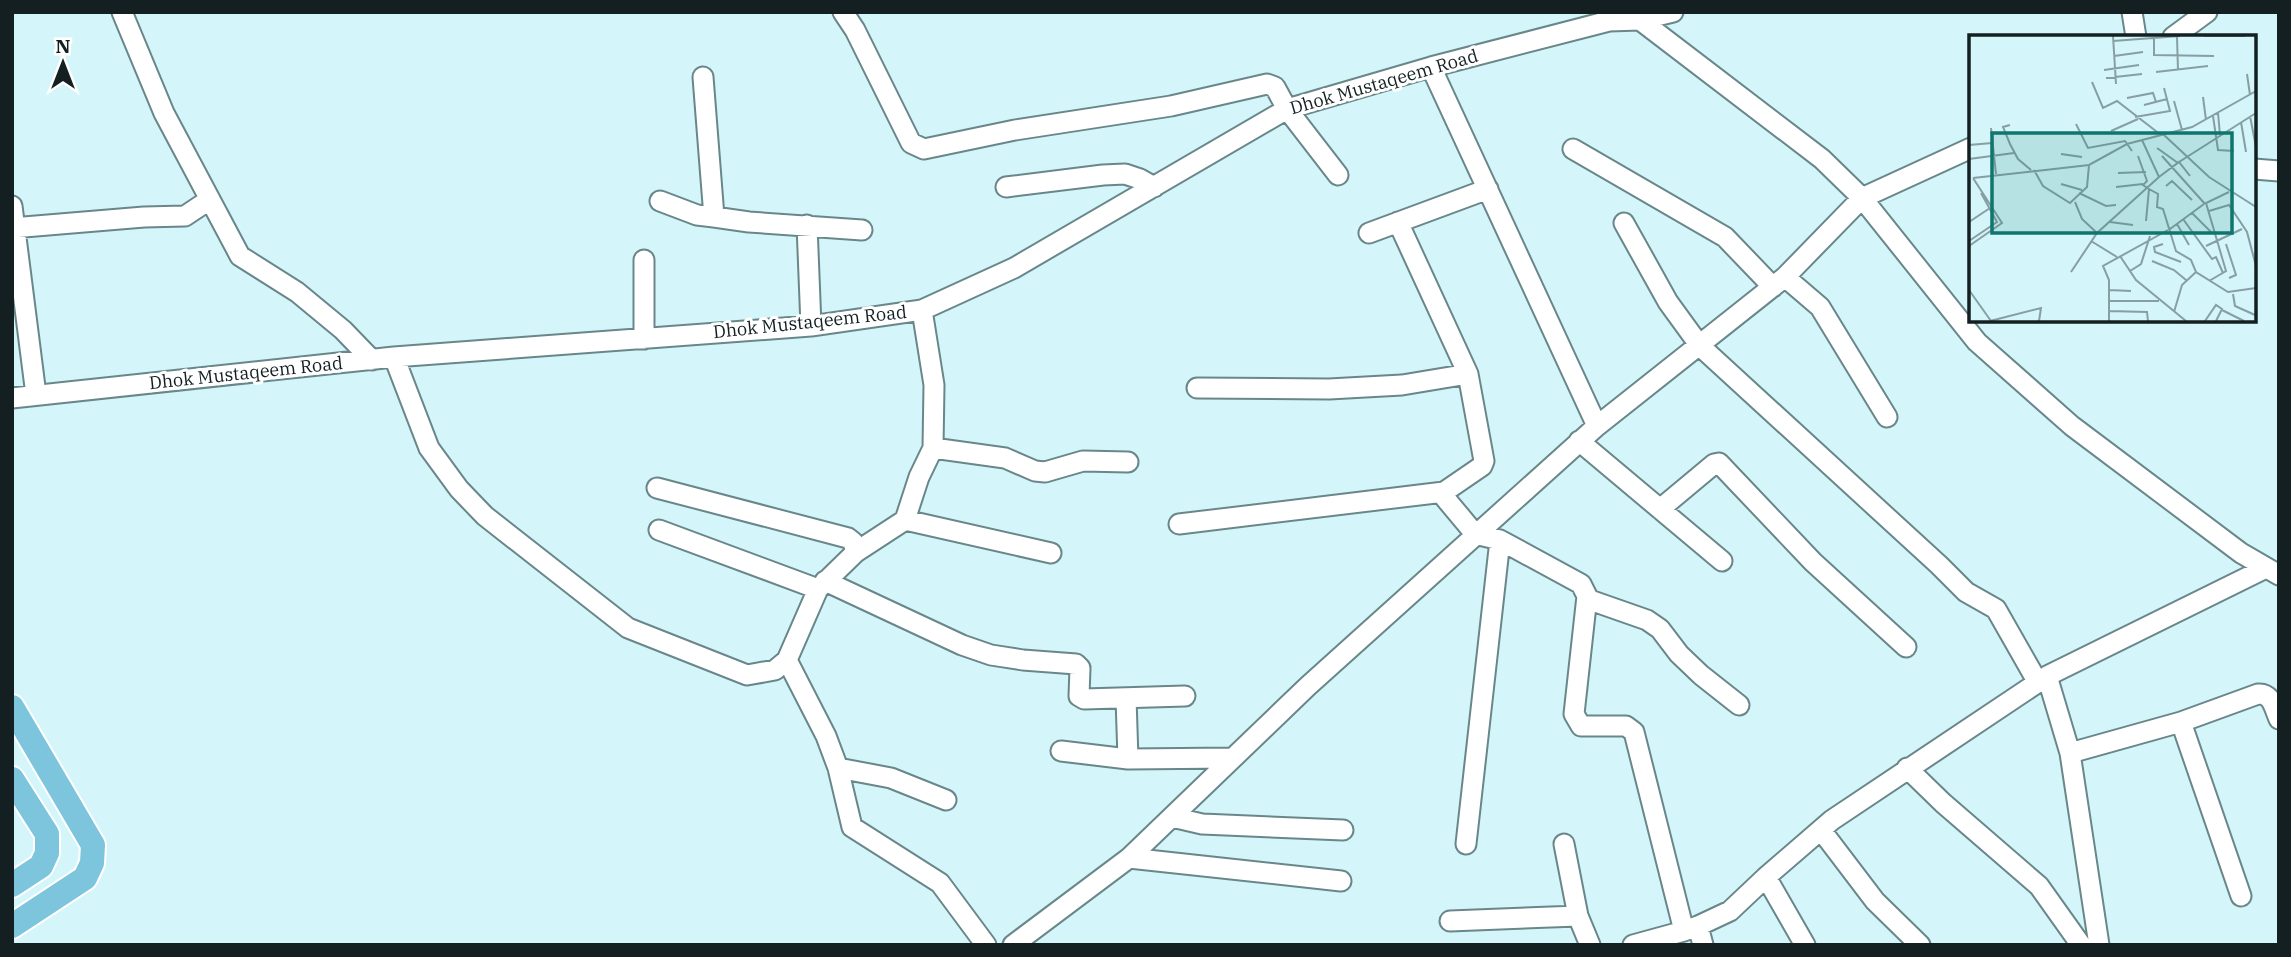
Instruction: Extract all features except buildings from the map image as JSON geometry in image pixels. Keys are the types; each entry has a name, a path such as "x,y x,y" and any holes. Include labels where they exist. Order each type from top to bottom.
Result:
{"main road":[{"path":"12,707 93,845 92,863 85,878 12,926"},
{"path":"12,779 47,834 47,853 41,866 12,885"}],"street":[{"path":"122,12 164,113 240,257 297,292 343,330 372,360"},
{"path":"843,12 855,30 911,143 924,149 1015,130 1171,106 1267,84 1275,87 1287,109 1338,175"},
{"name":"Dhok Mustaqeem Road","path":"12,398 394,357 811,326 922,310 1014,268 1287,109 1603,17 1640,20 1673,12"},
{"path":"2132,12 2136,35"},
{"path":"2175,35 2176,12"},
{"path":"2175,35 2207,12"},
{"path":"1640,20 1822,159 1862,198 1978,342 2072,426 2241,553 2273,571"},
{"path":"1431,67 1597,426"},
{"path":"703,77 714,218"},
{"path":"1573,149 1725,237 1779,282 1820,307 1887,417"},
{"path":"1013,945 1129,858 1308,686 1475,534 1597,426 1779,282 1862,198 1969,149"},
{"path":"2256,169 2279,171"},
{"path":"1006,187 1103,174 1125,174 1154,187"},
{"path":"1369,233 1488,190"},
{"path":"14,228 185,216 209,200"},
{"path":"660,201 697,215 714,218 862,230"},
{"path":"12,206 36,396"},
{"path":"1179,524 1444,492 1482,466 1484,461 1468,374 1398,222"},
{"path":"1624,223 1668,302 1700,346 1965,592 1996,609 2042,679 2070,753 2099,945"},
{"path":"807,225 811,326"},
{"path":"644,260 644,339"},
{"path":"394,357 429,448 459,489 485,516 628,628 747,675 775,670 787,660 822,585 856,552 905,520 919,477 933,448 934,385 922,310"},
{"path":"1197,388 1329,389 1402,385 1468,374"},
{"path":"1579,442 1723,561"},
{"path":"933,448 1005,458 1035,471 1045,472 1083,461 1128,462"},
{"path":"1660,509 1714,464 1719,463 1813,562 1906,647"},
{"path":"657,488 848,538 853,542 856,552"},
{"path":"1444,492 1445,498 1475,534 1500,540 1581,583 1587,599 1574,714 1581,726 1626,726 1634,732 1695,934"},
{"path":"905,520 1051,553"},
{"path":"659,530 822,585 962,645 1023,660 1076,664 1080,668 1079,696 1084,699 1185,696"},
{"path":"1466,844 1500,540"},
{"path":"1633,945 1695,934 1730,911 1821,830 1907,768 2042,679 2273,571"},
{"path":"1587,599 1647,620 1660,629 1679,654 1739,705"},
{"path":"787,660 826,736 838,768 852,827 940,883 986,945"},
{"path":"2070,753 2181,722 2264,693 2269,696 2279,719"},
{"path":"1126,698 1128,759"},
{"path":"2181,722 2241,896"},
{"path":"1061,751 1128,759 1232,758"},
{"path":"838,768 891,778 946,800"},
{"path":"1907,768 1943,803 2039,886 2081,945"},
{"path":"1172,817 1202,824 1343,830"},
{"path":"1821,830 1875,901 1920,945"},
{"path":"1564,844 1578,916 1590,945"},
{"path":"1129,858 1341,881"},
{"path":"1766,877 1804,945"},
{"path":"1450,921 1578,916"}]}
